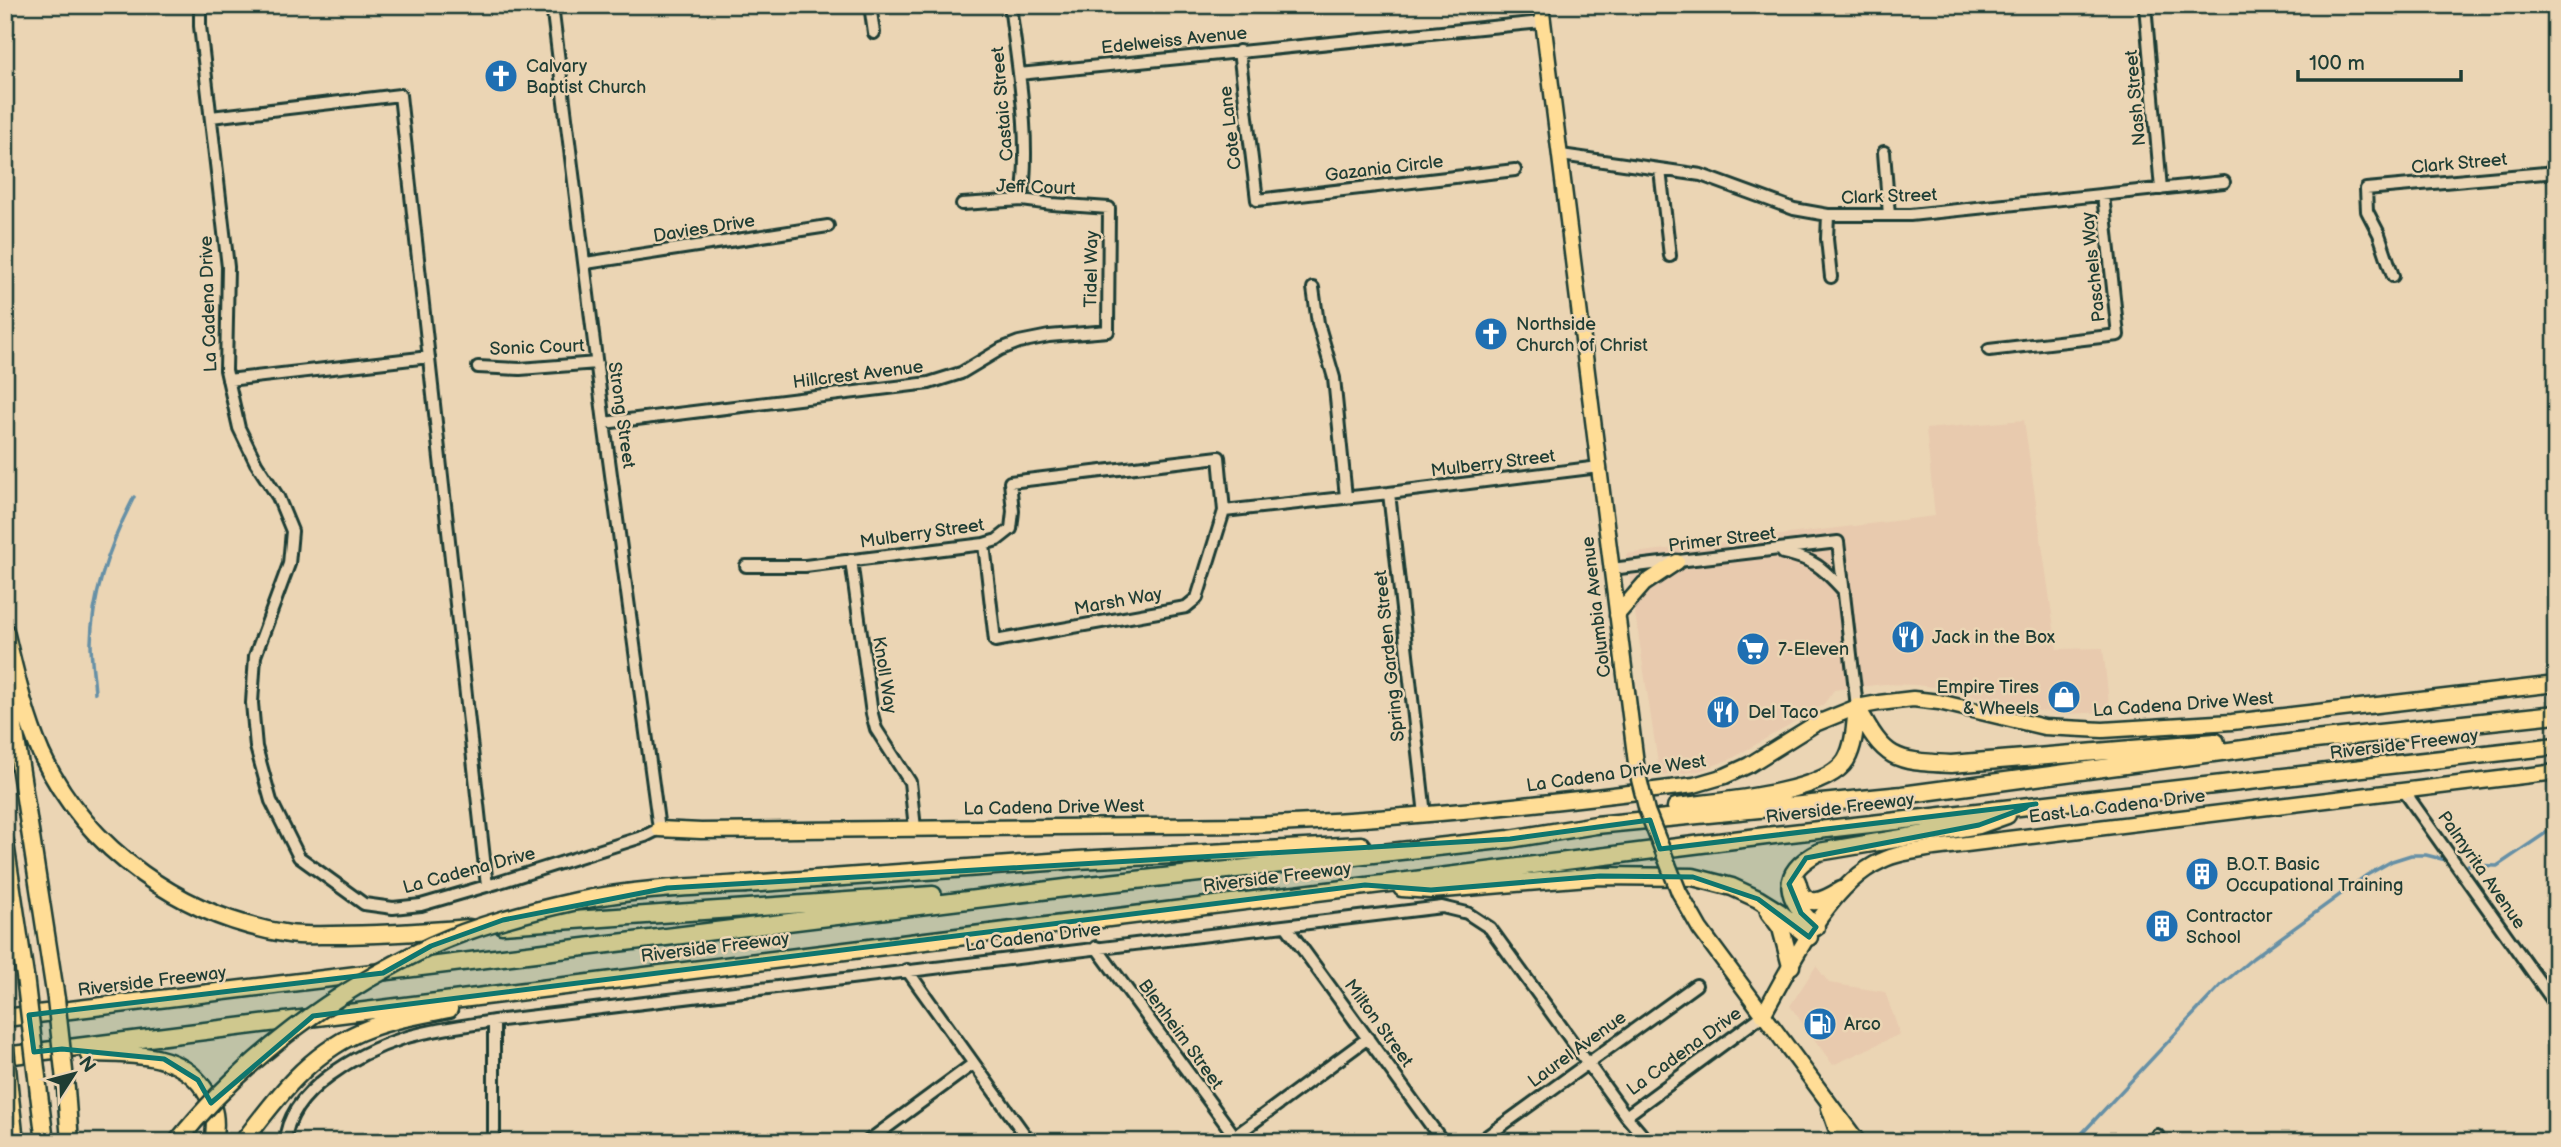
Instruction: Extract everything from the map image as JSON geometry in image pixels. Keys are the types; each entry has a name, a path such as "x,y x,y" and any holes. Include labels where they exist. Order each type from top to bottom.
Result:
{"highway":[{"path":"5,631 22,700 41,752 63,793 97,834 156,884 210,912 251,926 291,934 404,934 555,920 1090,885"},
{"path":"5,669 52,970 70,1142"},
{"path":"1857,707 1880,745 1910,762 1951,764 2117,752 2274,735 2296,742"},
{"path":"1596,825 1625,814 1748,797 1822,780 1837,771 1846,760 1852,746 1857,707"},
{"name":"Riverside Freeway","path":"5,1018 1090,885 1510,839 1596,825 1902,795 2296,742 2556,713"},
{"name":"Riverside Freeway","path":"5,1056 153,1035 1365,885 2036,804 2556,746"},
{"path":"1812,932 1791,896 1789,884 1806,858 1818,852 1979,825 2036,804"},
{"path":"177,1142 230,1082 291,1031 352,990 432,946 503,920 580,901 667,888 1091,859 1510,839"},
{"path":"5,843 45,1142"},
{"path":"1799,865 1796,878 1803,897 1818,902 1841,890"},
{"path":"1365,885 1431,890 1600,876 1693,877 1732,887 1758,899 1812,932"},
{"path":"1758,899 1781,928 1791,966"},
{"path":"243,1142 285,1087 308,1063 362,1031 408,1018 568,985"},
{"path":"5,1048 15,1142"},
{"path":"43,1051 146,1055 164,1059 183,1068 198,1080 210,1099 216,1122 213,1142"},
{"path":"67,1097 79,1142"}],"main road":[{"name":"Columbia Avenue","path":"1541,5 1637,771 1647,811 1679,892 1700,929 1858,1142"},
{"path":"1618,615 1644,584 1677,562"},
{"name":"La Cadena Drive West","path":"659,829 701,831 1246,825 1488,811 1694,785 1725,776 1749,765 1815,724 1857,707 1913,699 1958,705 2045,727 2103,730 2232,722 2556,684"},
{"name":"East La Cadena Drive","path":"1763,1015 1812,932 1841,890 1867,868 1882,860 1911,852 2556,772"},
{"path":"1827,1100 1841,1142"}],"street":[{"name":"La Cadena Drive","path":"200,5 228,267 226,370 239,428 256,463 278,497 292,531 289,564 255,656 252,703 256,747 271,801 299,857 364,904 393,908 421,905 486,886 645,836 659,829"},
{"name":"Strong Street","path":"552,5 604,423 659,829"},
{"path":"870,5 874,33"},
{"name":"Castaic Street","path":"1010,5 1026,144 1022,200"},
{"name":"Nash Street","path":"2145,5 2161,188"},
{"name":"Edelweiss Avenue","path":"1019,74 1542,22"},
{"name":"Cote Lane","path":"1239,51 1257,200"},
{"path":"211,117 400,95 486,886"},
{"path":"1884,152 1889,215"},
{"name":"Clark Street","path":"1561,155 1701,176 1794,209 1828,215 1910,215 2224,182"},
{"name":"Gazania Circle","path":"1257,200 1515,170"},
{"path":"1660,170 1670,256"},
{"name":"Clark Street","path":"2393,276 2379,234 2367,211 2366,189 2556,172"},
{"name":"Paschels Way","path":"1989,350 2118,335 2103,195"},
{"name":"Jeff Court","path":"962,204 1022,200 1109,208"},
{"name":"Tidel Way","path":"1108,331 1109,208"},
{"path":"1828,215 1827,239 1831,278"},
{"name":"Davies Drive","path":"586,263 828,226"},
{"path":"1313,288 1318,323 1334,377 1346,497"},
{"name":"Hillcrest Avenue","path":"604,423 929,383 961,373 1001,349 1019,342 1049,336 1108,331"},
{"path":"228,380 429,357"},
{"name":"Sonic Court","path":"478,367 520,369 597,363"},
{"name":"Mulberry Street","path":"746,566 805,566 984,544 997,540 1011,529 1013,511 1010,482 1219,457"},
{"name":"Marsh Way","path":"984,544 995,641 1186,607 1198,598 1224,511 1219,457"},
{"name":"Mulberry Street","path":"1224,511 1599,467"},
{"name":"Spring Garden Street","path":"1389,493 1425,815"},
{"name":"Primer Street","path":"1611,569 1838,542 1844,592"},
{"path":"1773,551 1808,559 1817,564 1844,592 1857,707"},
{"name":"Knoll Way","path":"851,560 872,715 876,729 910,782 915,828"},
{"name":"Palmyrita Avenue","path":"2404,790 2556,1004"},
{"name":"La Cadena Drive","path":"285,1142 285,1130 295,1109 311,1090 380,1047 427,1032 494,1021 907,970 1442,907 1467,914 1482,922 1497,937 1588,1062"},
{"name":"Milton Street","path":"1286,926 1443,1142"},
{"name":"Blenheim Street","path":"1096,947 1234,1140"},
{"path":"907,970 1030,1142"},
{"name":"Laurel Avenue","path":"1479,1142 1696,985"},
{"name":"La Cadena Drive","path":"1626,1116 1763,1015"},
{"path":"494,1021 494,1142"},
{"path":"1234,1140 1368,1038"},
{"path":"1588,1062 1648,1142"},
{"path":"867,1142 973,1065"}],"highlighted area":[{"path":"2036,804 1979,825 1806,858 1789,884 1801,913 1816,927 1809,937 1758,899 1693,877 1600,876 1431,890 1365,885 313,1016 211,1103 198,1080 164,1059 62,1049 34,1052 29,1015 383,973 431,946 503,920 667,888 1510,839 1650,820 1660,849"}],"shaded area":[{"path":"2024,420 2057,649 2103,648 2110,712 2064,714 2015,708 1948,689 1916,685 1884,684 1834,690 1823,705 1731,759 1699,771 1660,776 1626,554 1935,516 1926,429"},
{"path":"1816,966 1829,983 1885,992 1900,1034 1833,1065 1790,1006"}],"waterway":[{"path":"95,693 91,643 95,605 104,568 134,497"},
{"path":"2468,865 2497,866 2556,826"},
{"path":"2074,1142 2221,985 2253,958 2367,875 2392,861 2411,855 2426,855 2446,860"}],"place":[{"name":"Calvary Baptist Church","path":"501,76"},
{"name":"Northside Church of Christ","path":"1491,334"},
{"name":"Jack in the Box","path":"1908,637"},
{"name":"7-Eleven","path":"1753,649"},
{"name":"Empire Tires & Wheels","path":"2064,697"},
{"name":"Del Taco","path":"1723,712"},
{"name":"B.O.T. Basic Occupational Training","path":"2202,874"},
{"name":"Contractor School","path":"2162,926"},
{"name":"Arco","path":"1820,1024"}]}
